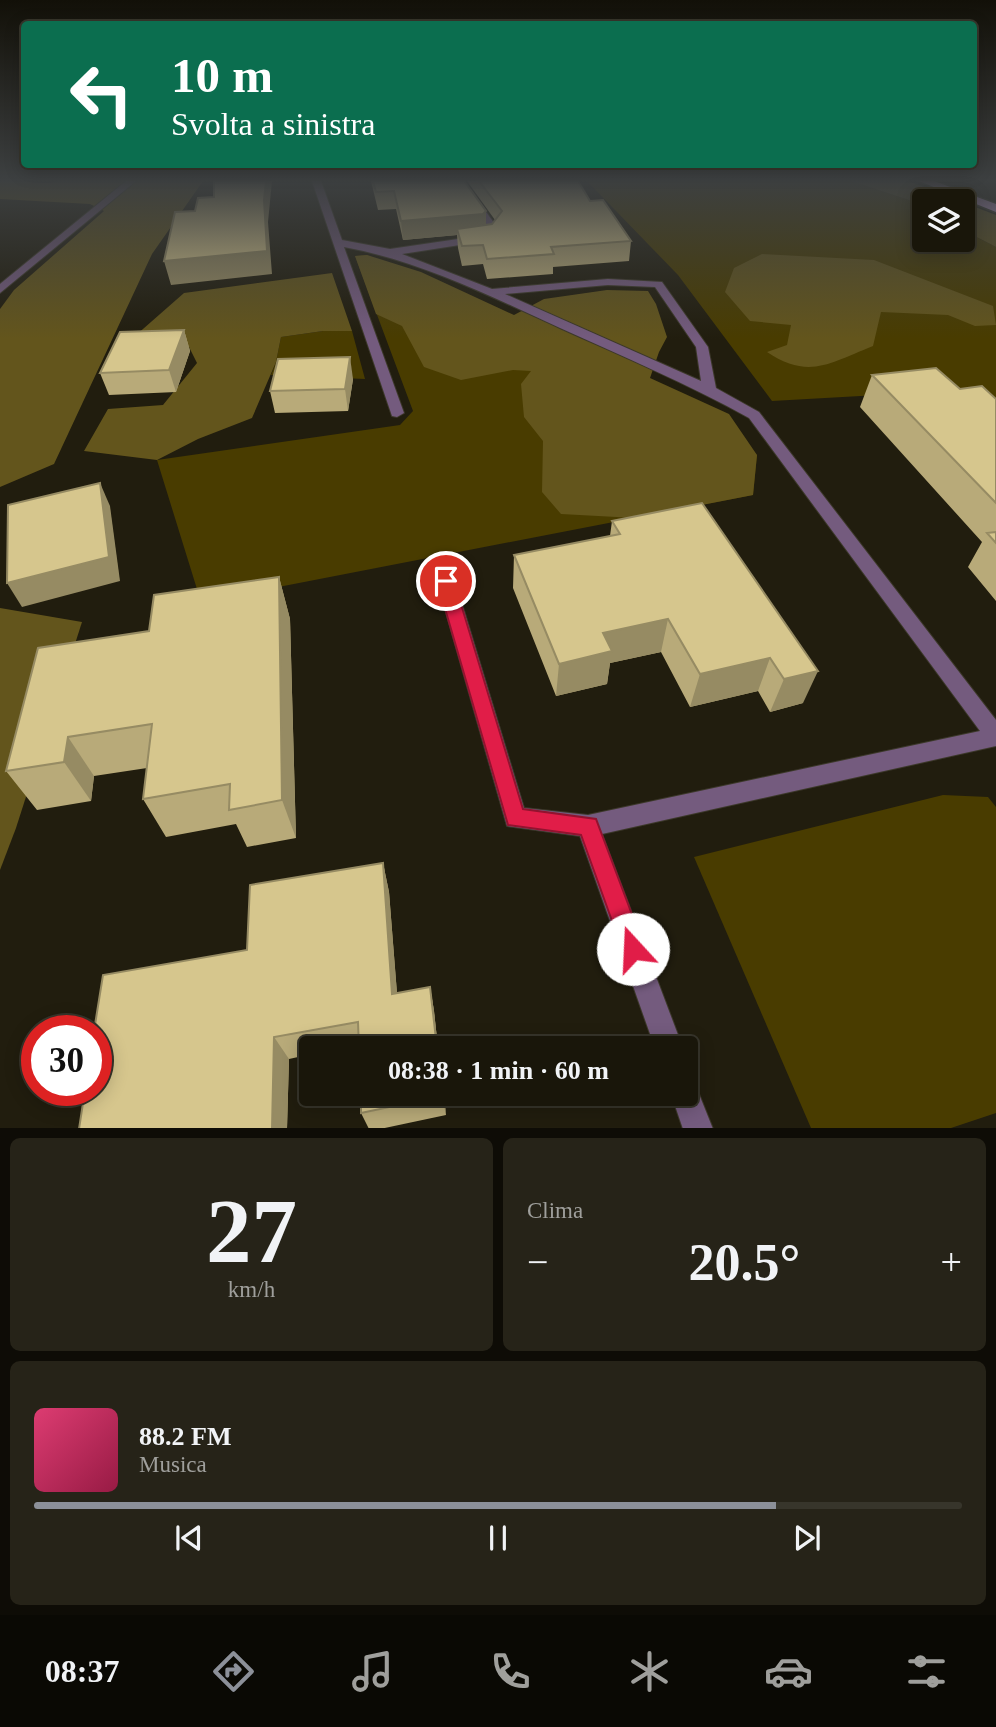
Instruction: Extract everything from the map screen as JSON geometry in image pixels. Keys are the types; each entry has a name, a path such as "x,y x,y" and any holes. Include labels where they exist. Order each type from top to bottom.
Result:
{"street":[{"path":"0,290 68,234"},
{"path":"336,234 397,413"},
{"path":"388,252 488,238 491,234"},
{"path":"339,243 388,252 490,292 709,390 754,415 996,736 588,825 515,818 446,581"},
{"path":"490,292 608,282 658,284 702,346 709,390"},
{"path":"588,825 665,1036"},
{"path":"689,1106 698,1128"}],"shaded area":[{"path":"78,234 166,234 152,254 54,464 0,487 0,309 14,290"},
{"path":"638,234 912,234 912,252 975,252 975,236 996,247 996,414 967,390 772,401 678,275"},
{"path":"975,234 996,234 996,247 975,236"},
{"path":"762,254 874,260 993,306 996,325 975,326 948,315 881,312 873,346 820,366 795,365 767,352 787,345 791,325 750,321 725,292 734,268"},
{"path":"367,255 757,455 753,495 201,602 157,460 400,425 413,411 355,256"},
{"path":"367,255 421,272 514,315 544,299 607,290 648,291 656,304 667,337 650,378 729,414 757,455 753,495 635,518 561,514 542,492 543,441 524,417 521,384 531,371 513,370 461,380 424,367 402,326 376,314 355,256"},
{"path":"332,273 352,331 323,331 281,337 276,362 252,418 198,439 157,460 84,451 108,409 163,405 197,363 186,341 135,336 184,293"},
{"path":"323,331 352,331 365,379 271,375 281,337"},
{"path":"0,608 82,622 0,870"},
{"path":"943,795 988,797 996,807 996,1113 951,1128 811,1128 694,857"}],"building":[{"path":"170,234 266,234 267,251 164,261"},
{"path":"458,234 626,234 631,241 551,247 554,254 487,259 483,245 462,246"},
{"path":"184,330 169,370 100,373 120,332"},
{"path":"350,357 345,389 270,391 278,359"},
{"path":"936,368 960,389 982,386 996,399 996,503 872,375"},
{"path":"100,483 109,557 7,583 8,505"},
{"path":"702,503 818,671 784,679 770,658 700,674 668,619 603,633 612,651 559,664 514,555 620,534 612,521"},
{"path":"996,532 996,543 987,533"},
{"path":"279,577 282,800 229,810 230,784 143,799 152,724 68,737 64,762 6,771 38,648 149,631 154,595"},
{"path":"383,863 392,994 430,987 436,1036 359,1036 358,1022 274,1037 272,1128 79,1128 83,1106 112,1106 112,1015 97,1015 103,975 247,950 250,885"},
{"path":"361,1106 394,1106 361,1113"}],"route":[{"path":"446,581 515,818 588,825 633,949"}]}
